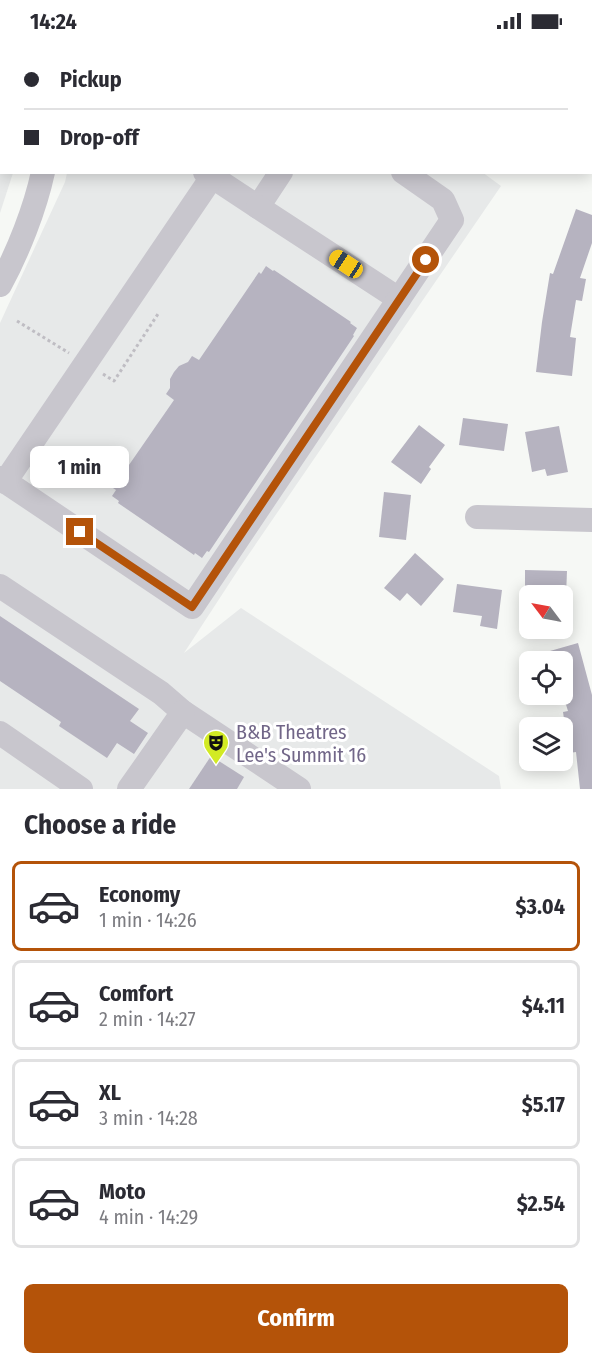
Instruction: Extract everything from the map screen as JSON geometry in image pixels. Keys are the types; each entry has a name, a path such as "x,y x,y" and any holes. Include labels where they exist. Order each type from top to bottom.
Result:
{"street":[{"path":"1,280 13,262 43,174"},
{"path":"258,207 279,174"},
{"path":"399,299 208,175 3,480 192,607 399,299 452,220 443,200 406,174"},
{"path":"477,517 592,520"},
{"path":"0,586 161,693 183,712 299,789"},
{"path":"129,789 183,712"},
{"path":"0,734 81,789"}],"shaded area":[{"path":"0,174 13,174 0,213"},
{"path":"67,174 485,174 501,186 240,567 184,653 241,608 499,776 501,789 0,789 0,323"}],"building":[{"path":"576,209 592,215 592,243 580,278 586,279 582,301 576,300 570,337 576,338 572,376 536,372 550,273 553,274"},
{"path":"266,266 357,328 354,336 209,552 207,551 202,558 195,553 194,555 118,503 119,501 112,496 116,490 113,488 174,400 166,394 174,372 179,366 188,362 192,356 199,360 259,272 261,274"},
{"path":"463,418 508,424 504,451 459,445"},
{"path":"419,425 445,445 429,467 431,469 421,484 391,462"},
{"path":"559,426 568,472 547,476 545,469 532,472 525,432"},
{"path":"384,492 411,495 406,540 379,537"},
{"path":"415,553 444,579 421,606 407,593 400,601 384,588"},
{"path":"525,570 567,571 566,585 525,585"},
{"path":"457,584 502,590 497,629 480,626 482,616 453,612"},
{"path":"0,616 139,709 130,721 148,733 134,754 117,743 107,758 59,726 61,722 0,681"},
{"path":"578,643 592,695 592,789 580,789 576,752 573,752 573,717 564,717 563,712 568,711 566,705 573,705 573,651 550,651"},
{"name":"B&B Theatres Lee's Summit 16","path":"211,756 244,777 237,789 189,789"}],"place":[{"name":"B&B Theatres Lee's Summit 16","path":"216,766"}],"route":[{"path":"80,532 192,607 426,260"}]}
